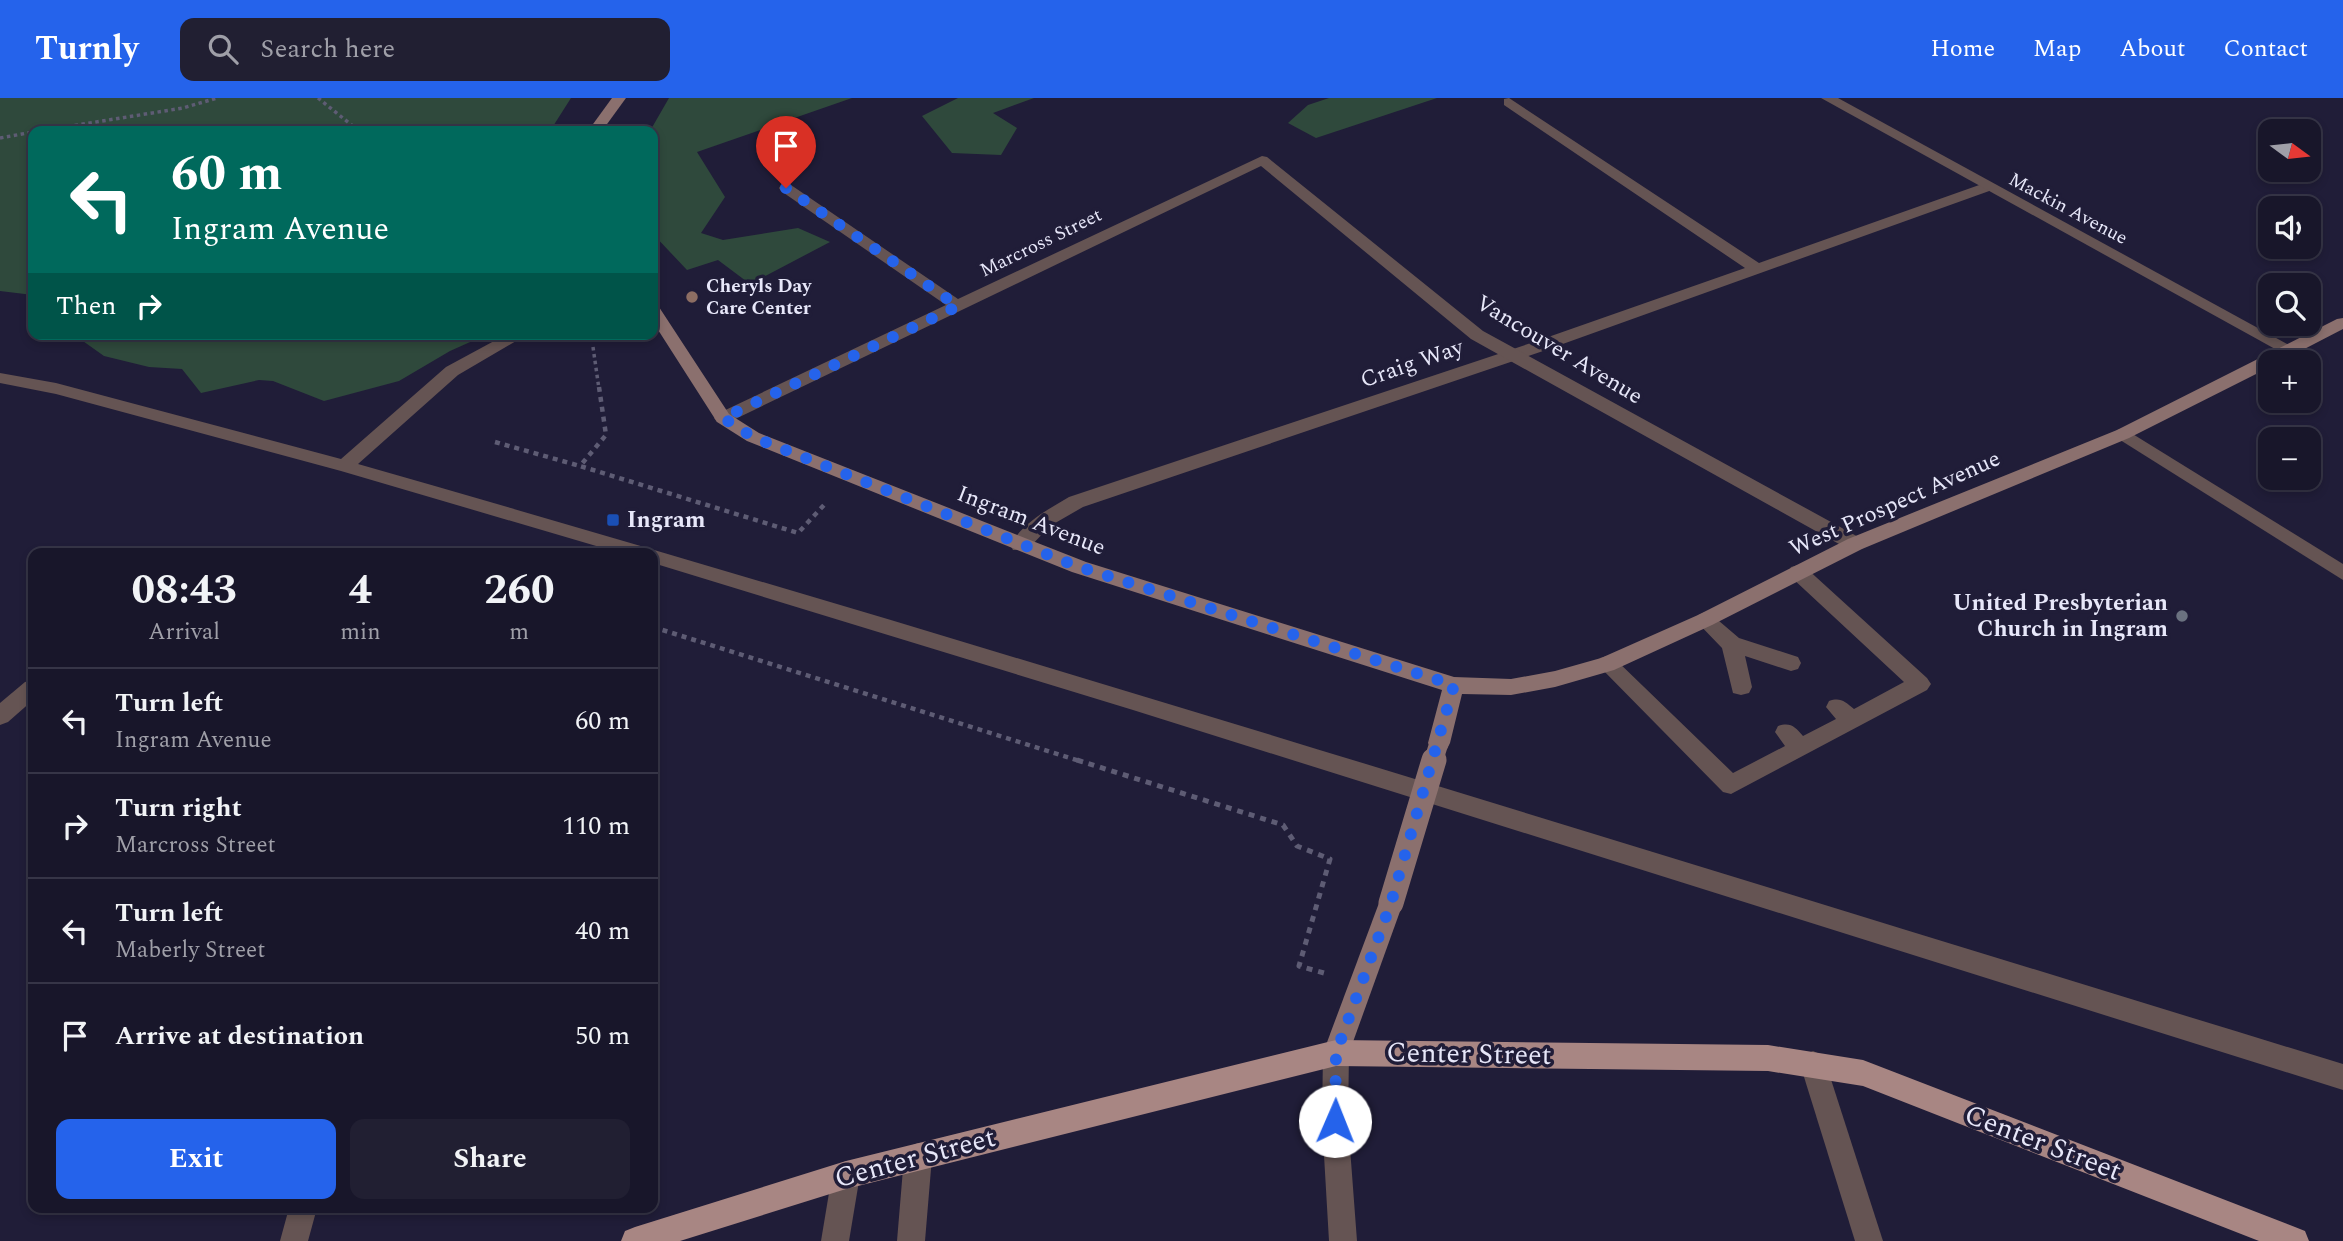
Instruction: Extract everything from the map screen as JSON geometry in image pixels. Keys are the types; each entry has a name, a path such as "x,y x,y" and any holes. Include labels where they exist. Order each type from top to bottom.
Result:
{"main road":[{"name":"Center Street","path":"635,1241 846,1175 1336,1053 1768,1058 1863,1073 2295,1241"}],"street":[{"path":"599,126 619,98"},
{"name":"Mackin Avenue","path":"1828,98 2290,350"},
{"path":"1509,102 1758,269"},
{"name":"Marcross Street","path":"723,418 1262,160"},
{"name":"Vancouver Avenue","path":"1262,160 1477,335 1855,544"},
{"name":"Craig Way","path":"1020,545 1043,521 1076,502 1512,356 1987,187"},
{"path":"786,188 958,306"},
{"name":"Ingram Avenue","path":"658,318 723,418 753,437 1020,545 1205,608 1454,685"},
{"name":"West Prospect Avenue","path":"2294,350 2343,323"},
{"path":"344,466 452,371 509,340"},
{"name":"West Prospect Avenue","path":"1454,685 1511,687 1555,679 1607,664 1705,621 1855,544 2123,434 2258,368"},
{"path":"0,377 56,389 344,466 627,548"},
{"path":"2123,434 2343,573"},
{"path":"658,558 2343,1077"},
{"path":"1607,664 1731,785 1793,740 1845,714 1920,684 1798,572"},
{"path":"1705,621 1732,644 1791,663"},
{"path":"1732,644 1741,687"},
{"path":"1343,1241 1335,1121 1336,1053 1391,903 1454,685"},
{"path":"0,716 28,692"},
{"path":"1814,1064 1869,1241"},
{"path":"911,1241 918,1157"},
{"path":"835,1241 846,1175"},
{"path":"294,1241 302,1213"}],"path":[{"path":"71,126 183,108 217,98"},
{"path":"318,98 353,126"},
{"path":"0,138 28,133"},
{"path":"580,466 606,435 593,347"},
{"path":"495,442 700,501 798,533 827,502"},
{"path":"658,629 1283,825 1297,846 1329,859 1299,966 1362,984"}],"green space":[{"path":"0,98 571,98 553,126 28,126 28,294 0,291"},
{"path":"669,98 852,98 697,152 725,197 701,233 723,240 798,228 830,242 750,284 718,260 687,270 658,239 658,126 653,126"},
{"path":"958,98 1034,98 993,113 1017,128 1001,155 952,153 922,116"},
{"path":"1329,98 1437,98 1316,138 1288,123 1308,105"},
{"path":"81,340 475,340 399,381 324,401 273,381 259,380 201,393 182,369 149,367 104,356"}],"place":[{"name":"Cheryls Day Care Center","path":"692,297"},
{"name":"Ingram","path":"613,520"},
{"name":"United Presbyterian Church in Ingram","path":"2182,616"}],"route":[{"path":"786,188 958,306 723,418 753,437 1079,567 1454,685 1391,903 1336,1053 1335,1121"}]}
